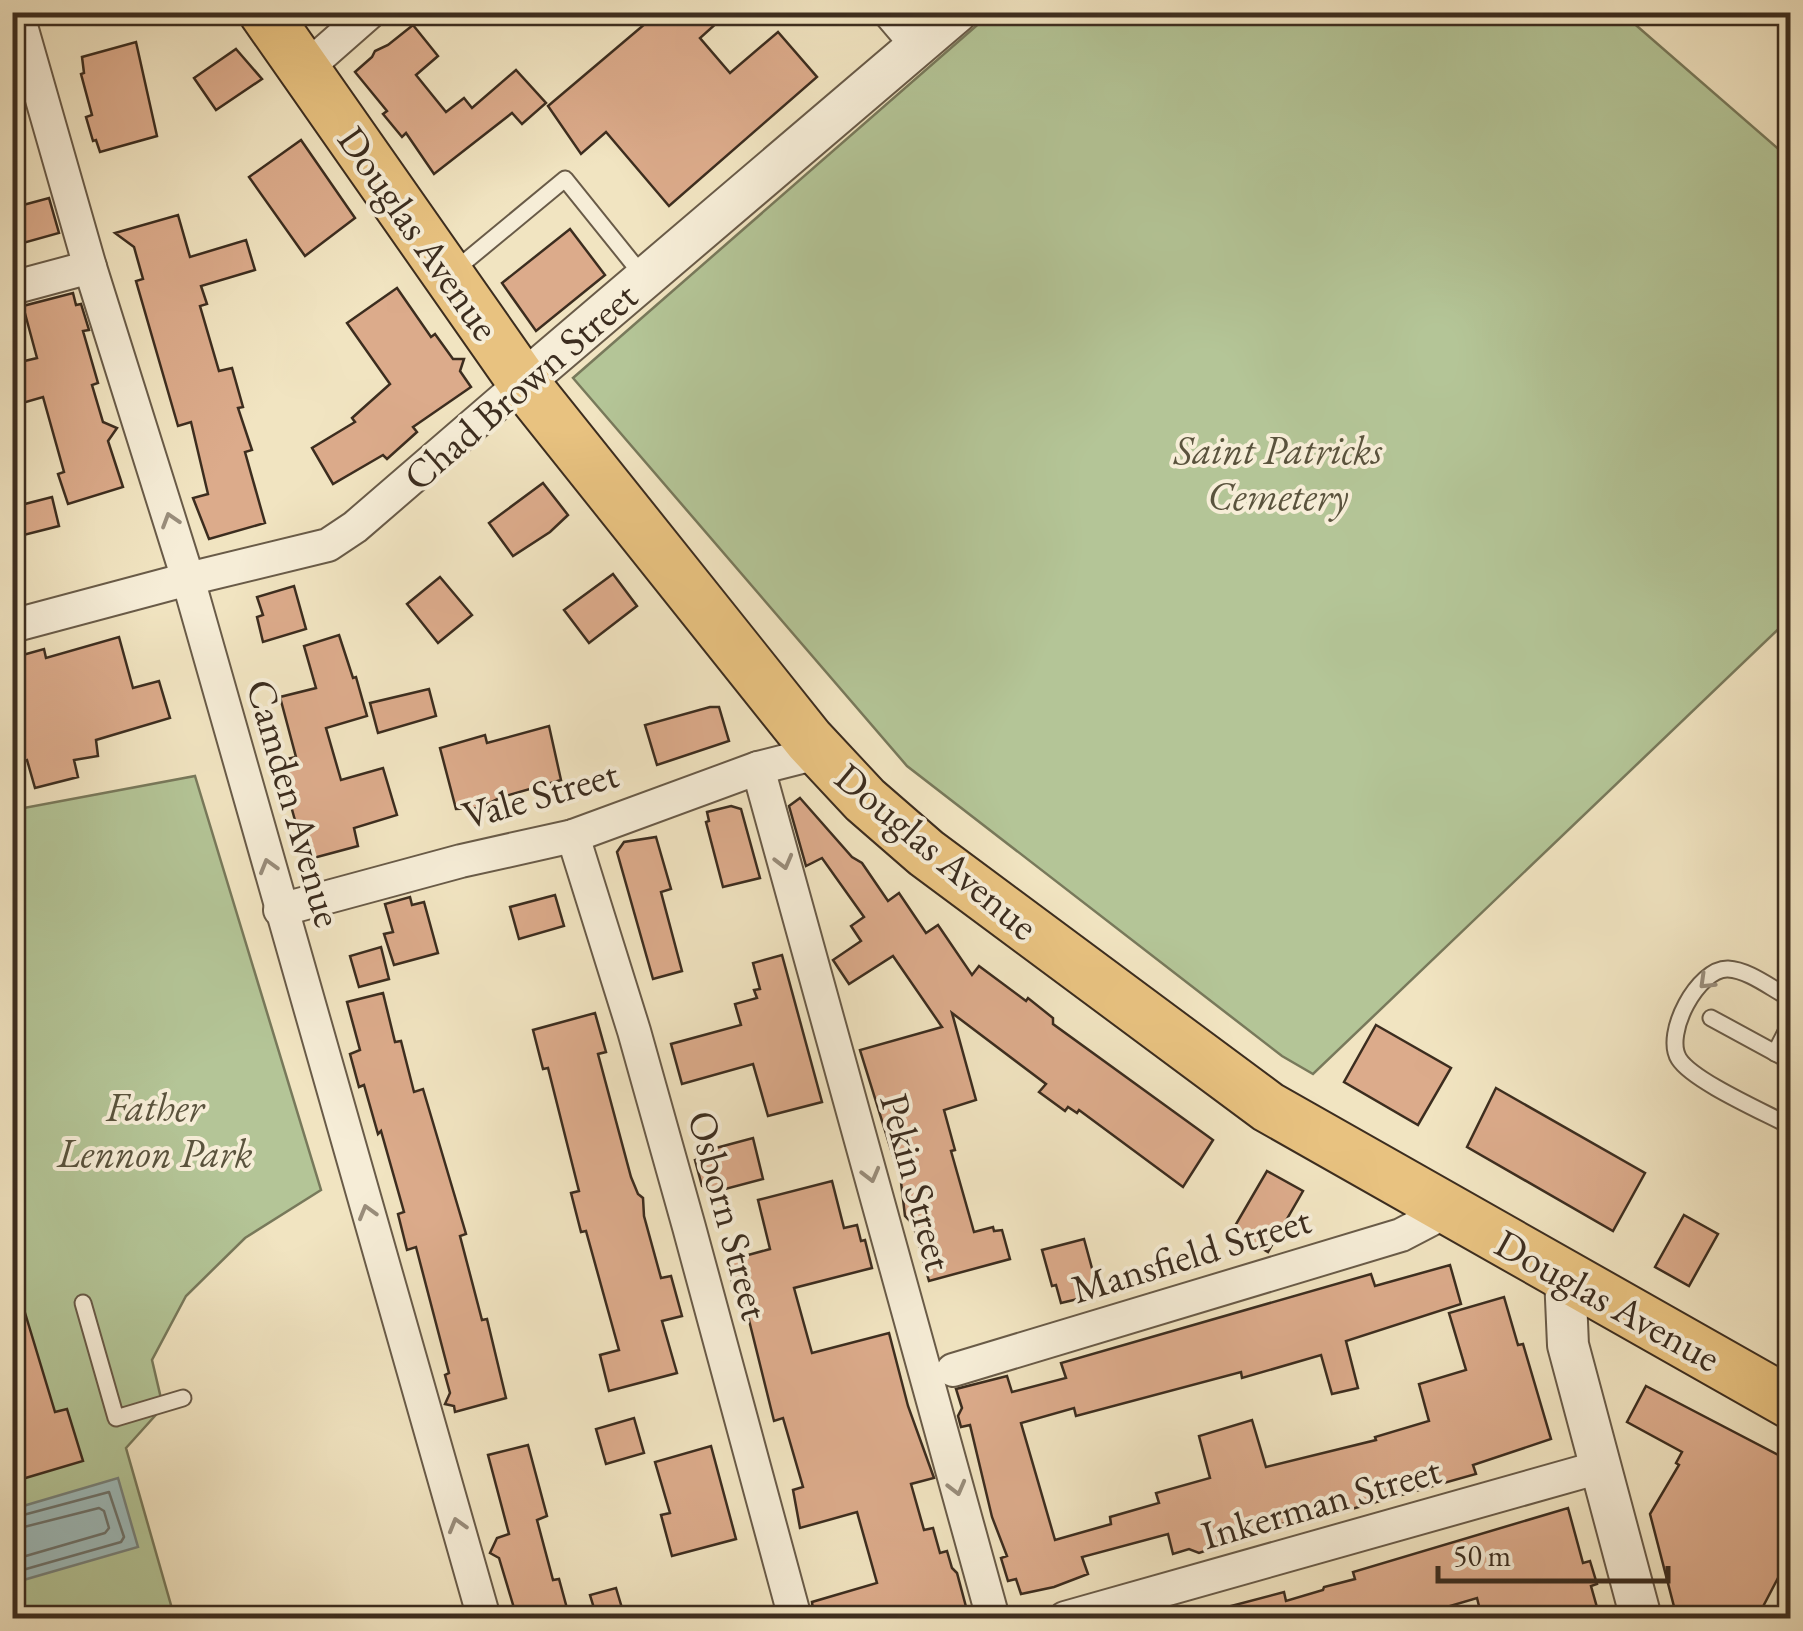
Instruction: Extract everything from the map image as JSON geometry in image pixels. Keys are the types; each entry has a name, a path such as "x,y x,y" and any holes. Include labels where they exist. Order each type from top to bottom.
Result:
{"main road":[{"name":"Douglas Avenue","path":"264,12 523,382 821,752 865,800 926,853 1289,1120 1790,1403"}],"street":[{"name":"Camden Avenue","path":"16,12 90,267 188,579 484,1618"},
{"path":"304,70 370,12"},
{"path":"889,12 918,46"},
{"name":"Chad Brown Street","path":"12,626 328,546 356,528 957,12"},
{"path":"12,288 90,267"},
{"name":"Vale Street","path":"280,910 572,836 758,768 821,752"},
{"name":"Pekin Street","path":"758,768 993,1618"},
{"name":"Osborn Street","path":"572,836 639,1049 794,1618"},
{"name":"Mansfield Street","path":"953,1370 1401,1235 1449,1210"},
{"path":"1565,1276 1568,1345 1641,1618"},
{"name":"Inkerman Street","path":"1064,1618 1600,1467"}],"lane":[{"path":"448,276 565,179 645,279"},
{"path":"1790,998 1741,972 1712,972 1696,990 1674,1038 1676,1053 1695,1074 1790,1126"},
{"path":"1711,1018 1790,1061"},
{"path":"1775,1053 1790,1024"},
{"path":"83,1303 116,1418 183,1398"}],"green space":[{"name":"Saint Patricks Cemetery","path":"991,13 1622,13 1790,159 1790,618 1313,1074 1282,1056 907,766 573,378"},
{"name":"Father Lennon Park","path":"195,776 321,1190 245,1238 186,1296 152,1360 163,1407 126,1448 173,1612 146,1618 13,1618 13,810"}],"water":[{"path":"118,1478 138,1547 13,1583 13,1509"}],"building":[{"path":"659,12 729,12 700,38 730,73 778,32 817,77 669,206 606,132 581,154 548,106"},
{"path":"413,25 438,56 416,75 446,112 464,98 472,108 516,70 546,103 522,124 512,113 434,174 406,133 402,137 383,114 387,111 355,72 375,51"},
{"path":"136,42 157,136 100,152 86,117 92,115 81,74 82,57"},
{"path":"236,49 262,79 216,110 194,78"},
{"path":"301,140 355,218 305,256 249,177"},
{"path":"49,198 59,233 16,245 12,208"},
{"path":"178,215 190,257 246,240 255,270 201,286 207,304 200,306 219,371 232,368 243,407 238,408 252,450 245,452 265,523 209,539 193,498 208,494 191,422 178,426 136,281 143,279 134,247 115,233"},
{"path":"570,229 605,275 536,331 502,283"},
{"path":"397,288 431,337 435,334 453,359 464,359 460,371 471,387 413,427 417,432 387,459 383,455 333,484 312,448 355,422 352,418 390,384 347,323"},
{"path":"73,293 89,330 83,331 98,383 92,385 103,422 117,428 108,441 123,487 68,504 58,474 64,472 43,397 19,404 12,382 12,364 37,358 23,306"},
{"path":"543,483 568,515 513,556 489,523"},
{"path":"52,497 59,526 12,538 12,512 22,509 21,505"},
{"path":"613,574 637,606 589,643 564,610"},
{"path":"440,577 472,615 438,643 407,604"},
{"path":"294,586 306,629 263,642 257,617 263,615 257,597"},
{"path":"339,635 367,716 326,728 341,780 383,768 397,815 354,828 358,846 306,860 283,777 288,776 283,760 296,757 280,697 316,688 304,646"},
{"path":"119,637 133,688 159,681 170,718 96,740 98,756 74,760 78,777 35,788 27,760 18,763 12,744 12,658 44,649 46,658"},
{"path":"429,689 436,716 378,733 370,703"},
{"path":"719,707 729,741 657,765 645,725"},
{"path":"549,726 561,780 479,808 456,809 440,748 485,735 487,743"},
{"path":"800,798 852,857 862,863 888,901 899,893 926,933 938,925 972,975 979,966 1026,1001 1028,998 1053,1018 1053,1024 1213,1140 1183,1187 1079,1110 1077,1113 1068,1107 1065,1111 1039,1092 1046,1084 952,1013 976,1100 944,1110 955,1150 951,1151 974,1232 993,1227 994,1231 1002,1230 1010,1259 929,1281 913,1224 905,1216 901,1182 860,1050 942,1027 893,956 849,984 833,960 861,941 851,926 864,917 822,858 806,866 789,806"},
{"path":"731,806 741,809 760,878 723,887 706,822 707,812"},
{"path":"656,837 671,889 661,892 682,971 653,979 617,852 624,842"},
{"path":"555,895 564,926 519,939 510,907"},
{"path":"410,897 412,905 424,902 438,953 394,965 384,934 393,932 385,904"},
{"path":"381,947 389,979 359,987 350,956"},
{"path":"782,955 822,1102 768,1116 753,1064 682,1084 671,1044 741,1025 735,1004 757,998 754,990 760,989 753,963"},
{"path":"383,993 395,1042 401,1041 414,1092 423,1089 466,1234 460,1236 482,1320 487,1319 506,1398 455,1412 454,1406 445,1404 450,1393 445,1375 449,1373 416,1247 407,1250 398,1214 404,1212 381,1131 378,1134 350,1054 360,1050 347,1002"},
{"path":"595,1013 606,1052 598,1054 631,1177 643,1198 661,1278 671,1276 682,1316 662,1321 677,1373 609,1391 600,1355 619,1350 586,1231 581,1232 571,1193 579,1191 548,1068 543,1069 533,1030"},
{"path":"1376,1025 1451,1068 1418,1125 1344,1082"},
{"path":"1496,1088 1645,1173 1613,1231 1467,1147"},
{"path":"753,1138 763,1179 714,1192 702,1186 695,1160 702,1158 701,1152"},
{"path":"1267,1171 1303,1191 1268,1252 1232,1231"},
{"path":"832,1181 844,1228 857,1225 872,1268 794,1288 812,1353 889,1333 908,1406 934,1478 911,1484 924,1530 933,1528 940,1553 947,1551 957,1573 969,1618 814,1618 812,1602 877,1583 857,1512 800,1528 793,1490 803,1487 783,1418 774,1421 745,1304 739,1306 726,1261 770,1249 758,1200"},
{"path":"1684,1215 1718,1234 1689,1286 1655,1267"},
{"path":"1084,1239 1099,1294 1061,1303 1042,1250"},
{"path":"1450,1265 1461,1304 1346,1341 1358,1388 1332,1394 1321,1355 1242,1378 1241,1372 1076,1416 1074,1408 1021,1423 1055,1540 1111,1524 1110,1517 1159,1503 1156,1493 1210,1478 1199,1436 1252,1420 1266,1467 1376,1440 1375,1437 1429,1421 1419,1384 1466,1370 1449,1313 1504,1297 1518,1345 1523,1344 1551,1439 1473,1465 1476,1474 1341,1512 1272,1526 1254,1537 1245,1534 1214,1543 1199,1553 1189,1549 1173,1554 1168,1534 1082,1557 1088,1574 1054,1587 1021,1594 1016,1579 1008,1581 1001,1558 1007,1556 992,1517 970,1425 961,1427 958,1416 962,1408 956,1389 1007,1376 1012,1392 1066,1378 1061,1363 1371,1274 1375,1286"},
{"path":"19,1293 55,1412 67,1409 83,1461 12,1482 12,1294"},
{"path":"1646,1386 1790,1461 1790,1555 1757,1618 1677,1618 1650,1514 1679,1465 1676,1463 1682,1452 1627,1422"},
{"path":"634,1418 644,1453 606,1464 596,1429"},
{"path":"528,1445 547,1516 537,1520 553,1580 559,1579 568,1612 544,1618 517,1618 499,1558 490,1553 497,1538 509,1534 488,1455"},
{"path":"711,1446 736,1539 672,1556 661,1515 670,1513 655,1462"},
{"path":"1568,1508 1583,1563 1590,1561 1597,1584 1591,1586 1600,1618 1482,1618 1477,1598 1394,1618 1217,1618 1216,1610 1284,1592 1286,1601 1355,1579 1353,1572"},
{"path":"616,1588 625,1618 597,1618 590,1595"}]}
